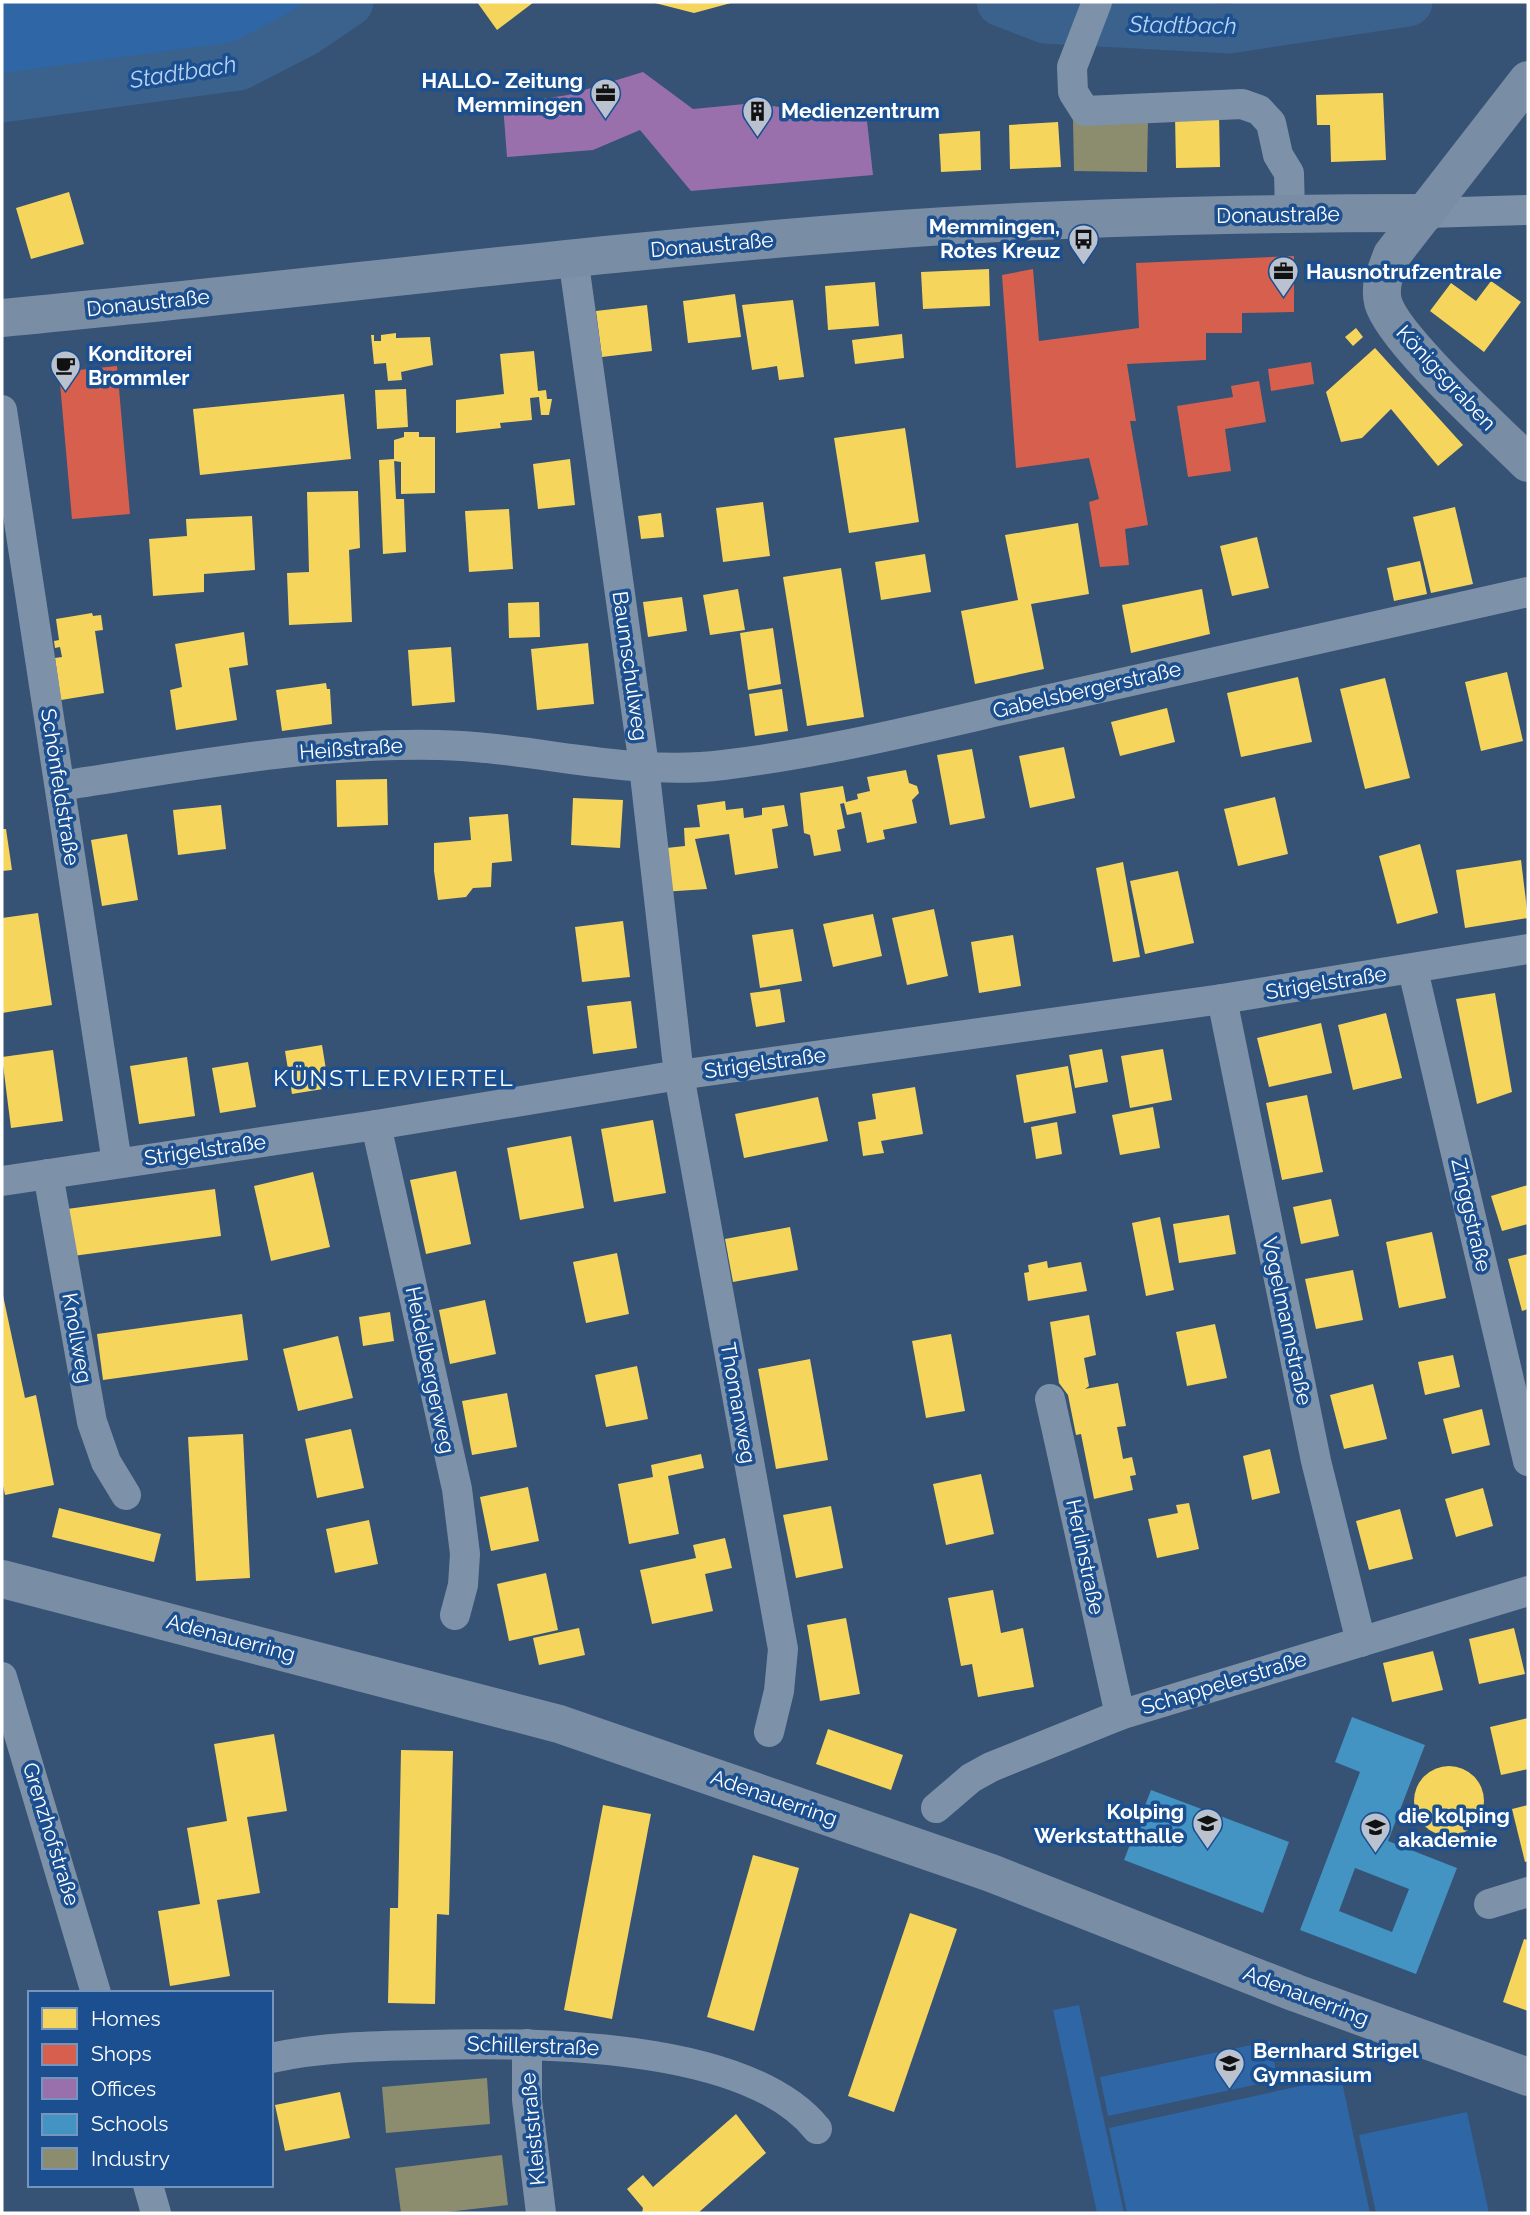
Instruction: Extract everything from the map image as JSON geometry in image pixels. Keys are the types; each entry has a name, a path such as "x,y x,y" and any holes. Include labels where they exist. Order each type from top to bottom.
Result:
{"street":[{"path":"1097,2 1072,67 1073,92 1085,111 1242,103 1266,116 1281,164 1289,173 1290,213"},
{"name":"Königsgraben","path":"1528,80 1392,255 1383,277 1385,307 1392,321 1416,351 1528,463"},
{"path":"1426,213 1528,210"},
{"name":"Donaustraße","path":"2,318 573,257 876,231 1290,213 1426,213"},
{"name":"Baumschulweg","path":"573,257 644,766 679,1075"},
{"name":"Schönfeldstraße","path":"2,410 117,1163"},
{"name":"Gabelsbergerstraße","path":"644,766 721,766 787,755 1528,592"},
{"name":"Heißstraße","path":"60,786 267,755 398,744 511,749 644,766"},
{"name":"Strigelstraße","path":"2,1181 376,1125 679,1075 1413,970 1528,949"},
{"name":"Zinggstraße","path":"1413,970 1528,1461"},
{"name":"Vogelmannstraße","path":"1222,999 1316,1461 1361,1642"},
{"name":"Thomanweg","path":"679,1075 783,1649 779,1691 769,1732"},
{"name":"Heidelbergerweg","path":"376,1125 457,1489 465,1554 463,1584 455,1615"},
{"name":"Knollweg","path":"48,1174 92,1422 106,1462 126,1495"},
{"name":"Herlinstraße","path":"1050,1399 1119,1715"},
{"name":"Adenauerring","path":"2,1579 559,1724 991,1873 1296,1993 1528,2077"},
{"name":"Schappelerstraße","path":"936,1808 953,1791 991,1767 1119,1715 1528,1591"},
{"name":"Grenzhofstraße","path":"2,1677 95,1991"},
{"path":"1489,1904 1528,1892"},
{"name":"Schillerstraße","path":"273,2058 376,2046 527,2043 586,2045 682,2062 736,2077 771,2091 806,2115 817,2129"},
{"name":"Kleiststraße","path":"527,2043 527,2100 541,2213"},
{"path":"149,2187 156,2213"}],"shaded area":[{"path":"2,2 368,2 321,43 258,78 191,92 2,103"},
{"path":"1050,2 1180,2 1147,18"},
{"path":"1079,2005 1124,2213 1097,2213 1053,2010"},
{"path":"1270,2041 1278,2080 1108,2116 1100,2077"},
{"path":"1341,2077 1370,2213 1127,2213 1109,2128"},
{"path":"1467,2112 1489,2213 1376,2213 1359,2135"}],"building: Homes":[{"path":"477,2 534,2 497,30"},
{"path":"651,2 731,2 731,3 694,13"},
{"path":"1383,93 1386,160 1331,162 1330,125 1317,125 1316,95"},
{"path":"1219,114 1220,167 1176,168 1175,115"},
{"path":"1058,122 1061,167 1010,169 1009,125"},
{"path":"980,131 981,170 941,172 939,134"},
{"path":"69,192 84,244 31,259 16,208"},
{"path":"989,269 990,306 923,309 921,272"},
{"path":"1491,281 1521,302 1484,352 1430,311 1451,283 1476,301"},
{"path":"875,282 879,326 828,330 825,286"},
{"path":"735,294 741,337 688,343 683,301"},
{"path":"793,300 804,377 779,380 777,366 752,370 742,305"},
{"path":"647,305 652,351 602,357 596,311"},
{"path":"1356,328 1363,337 1353,346 1345,337"},
{"path":"396,333 396,338 430,337 433,365 401,372 402,380 388,381 386,363 374,364 371,335 374,335 374,341 381,341 381,335"},
{"path":"902,334 904,358 855,364 852,340"},
{"path":"1375,348 1463,445 1438,466 1391,409 1362,438 1341,442 1326,392"},
{"path":"534,351 538,391 546,390 547,399 552,399 549,415 541,415 539,397 530,398 532,420 500,423 501,428 456,433 456,400 504,394 500,354"},
{"path":"406,389 408,427 377,429 375,390"},
{"path":"344,394 351,459 200,475 193,409"},
{"path":"905,428 919,522 849,533 834,438"},
{"path":"404,432 419,432 419,437 435,437 435,493 401,494 401,462 394,461 394,440 404,437"},
{"path":"394,459 396,499 404,499 406,552 383,554 379,460"},
{"path":"570,459 575,505 538,509 533,464"},
{"path":"358,491 360,548 349,550 352,622 289,625 287,573 309,572 307,492"},
{"path":"763,502 770,556 723,562 716,508"},
{"path":"1455,507 1473,584 1431,593 1413,517"},
{"path":"509,509 513,569 469,572 465,511"},
{"path":"661,513 664,537 641,539 638,516"},
{"path":"252,516 255,570 204,574 204,592 153,596 149,539 187,536 186,519"},
{"path":"1078,523 1089,594 1031,604 1044,669 975,684 961,611 1018,600 1005,535"},
{"path":"1257,537 1269,588 1232,596 1220,546"},
{"path":"925,554 931,592 881,600 875,562"},
{"path":"1420,561 1427,594 1394,601 1387,568"},
{"path":"841,568 864,717 807,726 783,577"},
{"path":"738,589 745,630 710,635 703,595"},
{"path":"1202,589 1210,634 1131,653 1122,605"},
{"path":"682,597 687,631 648,637 643,602"},
{"path":"539,602 540,637 509,638 508,603"},
{"path":"92,613 93,616 101,615 103,630 95,631 104,693 61,700 55,658 62,657 60,647 55,648 54,641 59,640 56,619"},
{"path":"773,628 781,684 748,690 740,633"},
{"path":"244,632 248,665 229,668 237,720 176,730 170,690 182,687 175,644"},
{"path":"588,643 594,704 537,710 531,649"},
{"path":"451,647 455,702 412,706 408,650"},
{"path":"1507,672 1523,741 1481,751 1465,682"},
{"path":"1298,677 1312,742 1241,757 1227,693"},
{"path":"1385,678 1410,778 1365,789 1340,689"},
{"path":"326,683 327,689 330,689 332,724 282,731 276,690"},
{"path":"782,689 788,731 755,736 749,694"},
{"path":"1167,708 1175,742 1120,756 1111,722"},
{"path":"1064,747 1075,798 1030,808 1019,756"},
{"path":"972,749 985,818 950,825 937,755"},
{"path":"906,770 909,783 917,786 919,793 912,800 917,823 883,830 885,839 867,843 861,812 847,815 844,803 840,804 845,828 837,830 841,851 814,856 810,835 804,833 800,793 843,786 846,802 858,799 857,794 870,791 867,777"},
{"path":"387,779 388,825 337,827 336,780"},
{"path":"1275,797 1288,854 1238,866 1224,809"},
{"path":"573,798 623,800 620,848 571,845"},
{"path":"725,801 726,810 743,808 744,818 762,815 762,808 784,805 788,826 772,829 778,868 735,875 729,834 695,839 707,889 662,892 657,849 685,846 684,828 700,827 697,805"},
{"path":"221,805 226,849 178,855 173,810"},
{"path":"508,814 512,861 492,863 491,887 473,888 466,897 438,900 434,843 471,840 469,817"},
{"path":"2,829 6,829 12,870 2,871"},
{"path":"127,834 138,900 102,906 91,840"},
{"path":"1420,844 1438,913 1397,924 1379,856"},
{"path":"1521,860 1528,918 1465,928 1456,870"},
{"path":"1123,862 1140,957 1113,962 1096,868"},
{"path":"1178,871 1194,943 1145,954 1130,881"},
{"path":"934,909 948,976 907,985 892,918"},
{"path":"38,913 52,1005 2,1013 2,918"},
{"path":"873,914 882,956 833,967 823,924"},
{"path":"623,921 630,977 582,982 575,927"},
{"path":"793,929 802,981 760,988 752,935"},
{"path":"1013,935 1021,986 979,993 971,942"},
{"path":"780,989 785,1022 756,1027 750,993"},
{"path":"1495,993 1512,1092 1477,1104 1456,999"},
{"path":"631,1001 637,1048 593,1054 587,1006"},
{"path":"1386,1013 1402,1078 1353,1090 1338,1025"},
{"path":"1321,1023 1332,1073 1269,1087 1257,1038"},
{"path":"322,1045 329,1088 292,1094 285,1051"},
{"path":"1102,1049 1108,1082 1075,1088 1069,1055"},
{"path":"1163,1049 1172,1100 1130,1108 1121,1056"},
{"path":"53,1050 63,1121 11,1128 2,1057"},
{"path":"187,1057 195,1116 139,1124 130,1066"},
{"path":"248,1062 256,1107 220,1113 212,1068"},
{"path":"1068,1066 1076,1113 1024,1123 1016,1075"},
{"path":"915,1087 923,1134 881,1141 884,1153 863,1156 858,1122 876,1119 872,1094"},
{"path":"1307,1095 1323,1172 1282,1180 1266,1103"},
{"path":"818,1097 828,1141 744,1158 735,1114"},
{"path":"1153,1107 1160,1148 1120,1155 1112,1115"},
{"path":"653,1120 666,1193 614,1202 601,1129"},
{"path":"1057,1122 1062,1154 1036,1159 1031,1127"},
{"path":"571,1136 584,1208 520,1220 507,1148"},
{"path":"456,1171 471,1244 426,1254 410,1180"},
{"path":"313,1172 330,1247 271,1261 254,1186"},
{"path":"1528,1185 1528,1224 1502,1231 1491,1196"},
{"path":"215,1189 221,1236 73,1256 67,1209"},
{"path":"1331,1199 1339,1236 1301,1244 1293,1207"},
{"path":"1229,1215 1236,1254 1179,1263 1173,1224"},
{"path":"1160,1217 1174,1290 1146,1296 1132,1223"},
{"path":"790,1227 798,1270 733,1282 725,1239"},
{"path":"1432,1232 1446,1298 1399,1308 1386,1242"},
{"path":"617,1253 629,1314 586,1323 573,1262"},
{"path":"1528,1254 1528,1309 1522,1311 1508,1259"},
{"path":"1047,1261 1048,1268 1081,1262 1087,1291 1028,1301 1024,1273 1029,1272 1028,1265"},
{"path":"1353,1270 1363,1320 1316,1329 1305,1279"},
{"path":"2,1291 25,1398 36,1395 54,1485 5,1495 2,1481"},
{"path":"485,1300 496,1354 450,1364 439,1310"},
{"path":"390,1312 394,1341 363,1346 359,1317"},
{"path":"242,1314 248,1360 103,1380 97,1334"},
{"path":"1089,1315 1096,1355 1084,1358 1089,1386 1085,1389 1118,1383 1126,1426 1117,1427 1123,1459 1132,1457 1136,1475 1130,1476 1133,1490 1094,1499 1081,1434 1076,1435 1068,1395 1059,1383 1050,1322"},
{"path":"1215,1324 1227,1378 1187,1386 1176,1332"},
{"path":"951,1334 965,1411 926,1418 912,1341"},
{"path":"338,1336 353,1398 298,1411 283,1349"},
{"path":"1453,1355 1460,1387 1425,1395 1418,1362"},
{"path":"810,1359 828,1460 776,1469 758,1369"},
{"path":"637,1366 648,1419 606,1427 595,1375"},
{"path":"1373,1384 1387,1439 1344,1449 1330,1395"},
{"path":"507,1393 517,1447 472,1455 462,1401"},
{"path":"1482,1409 1490,1445 1452,1454 1443,1419"},
{"path":"351,1429 364,1488 317,1498 305,1439"},
{"path":"243,1434 250,1578 196,1581 188,1437"},
{"path":"1270,1449 1280,1493 1252,1500 1243,1456"},
{"path":"701,1454 704,1468 668,1476 679,1534 629,1544 618,1484 653,1477 651,1465"},
{"path":"981,1474 994,1534 946,1545 933,1484"},
{"path":"528,1487 539,1541 491,1551 480,1497"},
{"path":"1483,1488 1493,1526 1456,1537 1445,1499"},
{"path":"1189,1503 1199,1549 1157,1558 1148,1519 1178,1513 1176,1505"},
{"path":"831,1506 843,1568 796,1578 783,1515"},
{"path":"59,1508 161,1534 154,1562 52,1537"},
{"path":"1400,1509 1413,1559 1369,1570 1356,1521"},
{"path":"369,1520 378,1564 335,1573 326,1529"},
{"path":"725,1538 732,1568 705,1574 713,1611 652,1624 640,1570 696,1558 693,1545"},
{"path":"546,1573 558,1630 509,1641 497,1584"},
{"path":"993,1590 1001,1633 1023,1628 1034,1687 978,1697 972,1664 961,1666 948,1598"},
{"path":"846,1618 860,1694 820,1701 807,1625"},
{"path":"579,1628 585,1655 539,1665 533,1638"},
{"path":"1514,1628 1525,1674 1479,1684 1469,1639"},
{"path":"1433,1651 1443,1690 1392,1702 1383,1663"},
{"path":"1528,1718 1528,1769 1501,1775 1490,1727"},
{"path":"828,1729 903,1755 891,1790 816,1764"},
{"path":"274,1734 287,1811 247,1817 260,1893 217,1900 230,1976 170,1986 158,1911 200,1904 187,1828 227,1821 214,1744"},
{"path":"401,1750 453,1751 449,1915 437,1914 435,2004 388,2003 390,1908 398,1908"},
{"path":"1449,1766 1468,1772 1478,1782 1484,1801 1478,1820 1468,1830 1449,1836 1430,1830 1420,1820 1414,1801 1420,1782 1430,1772"},
{"path":"603,1805 651,1814 612,2019 564,2010"},
{"path":"1528,1805 1528,1861 1525,1862 1512,1809"},
{"path":"753,1855 799,1868 754,2031 707,2017"},
{"path":"910,1913 957,1929 894,2112 848,2096"},
{"path":"1524,1939 1528,1940 1528,2011 1503,2002"},
{"path":"340,2092 350,2138 285,2151 275,2105"},
{"path":"736,2114 766,2153 698,2213 642,2213 643,2208 627,2189 643,2175 653,2187"}],"building: Shops":[{"path":"1294,256 1294,312 1242,313 1242,333 1206,333 1206,360 1127,364 1136,421 1130,421 1148,525 1125,529 1129,565 1100,567 1089,502 1099,499 1089,458 1016,468 1002,275 1033,269 1039,341 1139,328 1136,263"},
{"path":"1311,362 1314,384 1271,391 1268,369"},
{"path":"117,366 130,514 72,519 59,372"},
{"path":"1259,381 1266,422 1225,429 1231,471 1188,477 1177,406 1233,397 1231,386"}],"building: Offices":[{"name":"Medienzentrum","path":"643,72 693,109 755,103 867,121 873,175 691,191 640,130 593,150 507,157 503,105 568,95"}],"building: Schools":[{"name":"die kolping akademie","path":"1352,1717 1425,1745 1388,1841 1457,1868 1416,1974 1300,1930 1360,1772 1335,1762","holes":["1355,1868 1409,1889 1392,1932 1339,1911"]},
{"name":"Kolping Werkstatthalle","path":"1151,1790 1289,1842 1263,1913 1124,1860"}],"building: Industry":[{"path":"1148,119 1147,172 1074,171 1073,120"},
{"path":"487,2078 490,2124 386,2133 382,2087"},
{"path":"502,2155 508,2205 438,2213 401,2213 395,2168"}],"waterway":[{"name":"Stadtbach","path":"2,98 239,66 305,32 349,2"},
{"name":"Stadtbach","path":"1001,2 1045,19 1229,29 1408,2"}],"place":[{"name":"HALLO- Zeitung Memmingen","path":"606,120"},
{"name":"Medienzentrum","path":"758,138"},
{"name":"Memmingen, Rotes Kreuz","path":"1083,266"},
{"name":"Hausnotrufzentrale","path":"1283,299"},
{"name":"Konditorei Brommler","path":"65,393"},
{"name":"Kolping Werkstatthalle","path":"1207,1851"},
{"name":"die kolping akademie","path":"1375,1855"},
{"name":"Bernhard Strigel Gymnasium","path":"1230,2090"}],"district":[{"name":"KÜNSTLERVIERTEL","path":"394,1078"}]}
